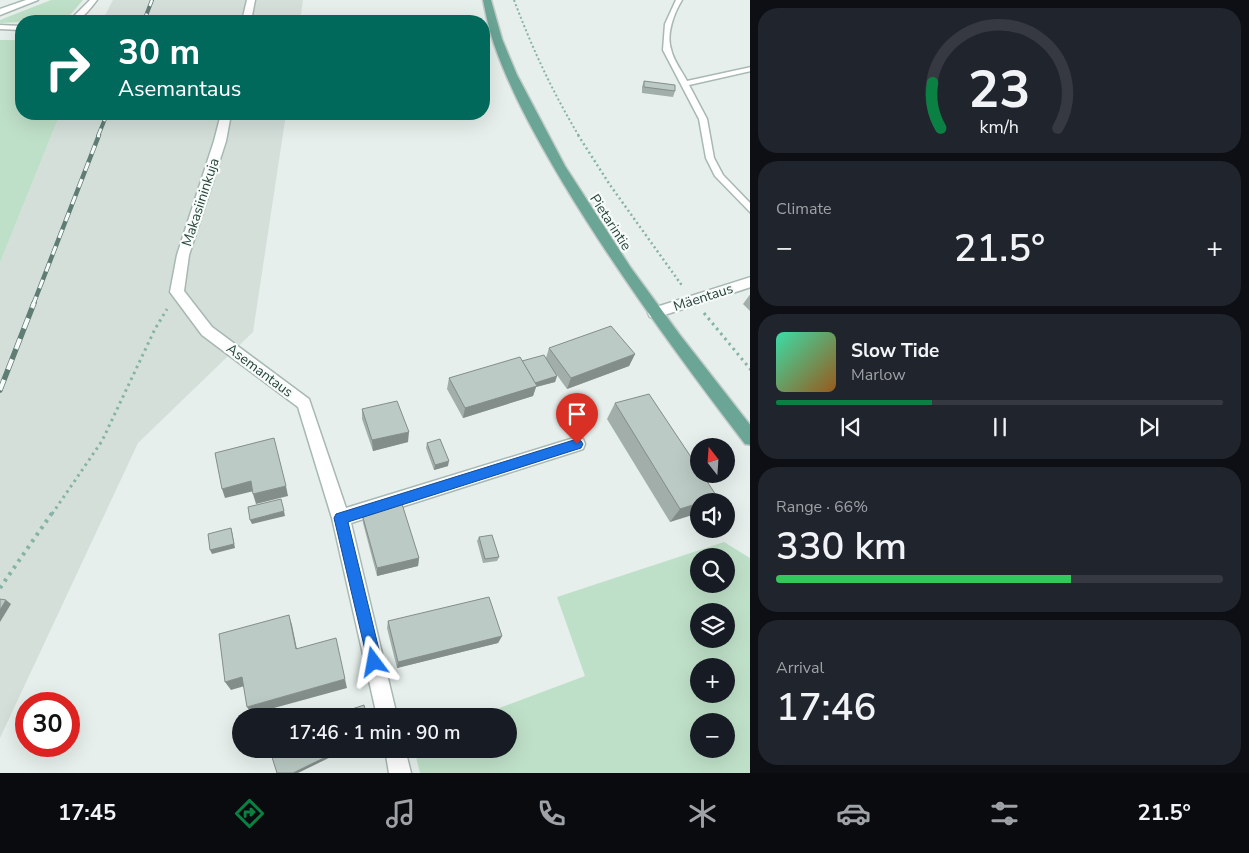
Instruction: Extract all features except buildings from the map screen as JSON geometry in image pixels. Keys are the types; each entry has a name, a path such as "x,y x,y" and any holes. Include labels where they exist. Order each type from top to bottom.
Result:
{"main road":[{"name":"Pietarintie","path":"487,0 502,52 516,85 544,139 616,259 750,439"}],"street":[{"path":"0,12 34,0"},
{"path":"247,15 251,0"},
{"name":"Makasiininkuja","path":"177,292 183,255 225,120"},
{"name":"Mäentaus","path":"655,313 750,282"},
{"name":"Asemantaus","path":"177,292 207,331 304,403 341,518 385,708"},
{"path":"341,518 577,444"},
{"path":"397,758 400,773"}],"lane":[{"path":"81,15 94,0"},
{"path":"679,0 673,8 666,43 672,60 703,119 710,158 719,176 750,210"},
{"path":"0,27 15,28"},
{"path":"685,84 750,69"}],"path":[{"path":"514,0 522,26 546,78 572,124 608,180 693,301 750,370"},
{"path":"0,588 102,441 155,329 177,292"}],"shaded area":[{"path":"113,0 303,0 301,15 105,15"},
{"path":"58,120 285,120 253,332 138,443 22,692 15,692 15,706 0,738 0,263"}],"green space":[{"path":"51,0 83,0 70,15 15,15 15,22 0,23 0,20"},
{"path":"0,40 15,40 15,120 58,120 0,263"},
{"path":"724,542 734,548 706,548"},
{"path":"735,549 750,558 750,773 420,773 416,758 517,758 517,708 499,708 585,676 557,597 690,553 690,593 735,593"}],"railway":[{"path":"146,15 152,0"},
{"path":"98,136 105,120"},
{"path":"33,305 99,135"},
{"path":"0,390 34,303"}],"route":[{"path":"374,662 341,518 577,444"}]}
